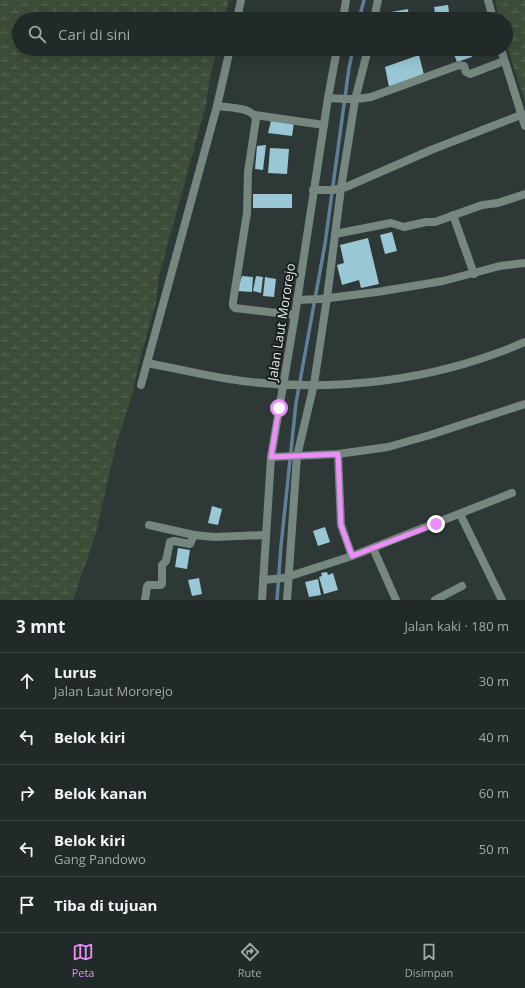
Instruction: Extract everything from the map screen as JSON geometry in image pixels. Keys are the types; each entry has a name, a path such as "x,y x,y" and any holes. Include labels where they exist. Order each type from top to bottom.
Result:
{"street":[{"path":"238,12 241,0"},
{"path":"344,12 346,0"},
{"path":"375,12 378,0"},
{"path":"488,0 491,12"},
{"path":"141,385 217,106 228,56"},
{"name":"Jalan Laut Mororejo","path":"262,600 266,580 265,536 275,457 295,315 301,300 317,190 324,125 336,56"},
{"path":"287,600 286,577 294,456 314,384 324,298 335,234 337,189 352,100 366,56"},
{"path":"503,56 525,126"},
{"path":"328,98 352,100 371,97 459,65 464,66 466,72 470,74 504,61"},
{"path":"217,106 247,110 255,116 324,125"},
{"path":"317,190 337,189 521,115"},
{"path":"255,116 256,127 248,172 247,213 232,302 235,308 295,315"},
{"path":"335,234 390,223 404,227 426,222 435,222 482,205 498,203 525,194"},
{"path":"454,215 474,274"},
{"path":"301,300 377,292 443,281 500,266 525,263"},
{"path":"147,363 242,381 286,384 363,382 416,375 468,363 525,342"},
{"path":"275,457 338,454 408,442 525,404"},
{"path":"338,454 341,525 352,556"},
{"path":"266,580 286,577 352,556 512,492"},
{"path":"460,514 502,600"},
{"path":"149,525 194,536 265,536"},
{"path":"145,600 148,585 162,584 162,565 166,561 170,542 174,541 190,544 194,536"},
{"path":"373,548 396,600"},
{"path":"434,600 462,586"}],"green space":[{"path":"0,0 229,0 226,12 12,12 12,56 215,56 209,82 206,105 159,276 156,302 140,359 133,392 116,445 96,533 73,600 0,600"},
{"path":"495,0 525,0 525,101 510,56 513,56 513,12 498,12"}],"building":[{"path":"448,5 449,12 435,12 434,7"},
{"path":"408,9 408,12 391,12"},
{"path":"419,56 424,75 389,87 385,67"},
{"path":"455,56 472,57 457,62"},
{"path":"271,121 294,123 292,136 268,133"},
{"path":"266,145 263,170 255,169 257,146"},
{"path":"270,148 289,149 287,174 268,173"},
{"path":"253,194 292,194 292,208 253,208"},
{"path":"392,232 397,251 385,254 380,235"},
{"path":"368,238 379,284 361,288 359,280 342,285 337,265 344,263 340,245"},
{"path":"242,276 253,277 252,292 237,291"},
{"path":"256,276 263,277 261,293 253,291"},
{"path":"265,277 276,279 274,297 263,296"},
{"path":"212,506 222,509 218,525 208,523"},
{"path":"325,527 330,542 318,546 313,531"},
{"path":"178,548 190,550 187,569 175,567"},
{"path":"327,572 328,575 333,573 338,590 324,594 319,577 322,576 321,573"},
{"path":"199,578 202,594 192,596 188,580"},
{"path":"318,579 321,595 309,597 305,582"}],"waterway":[{"path":"361,12 364,0"},
{"path":"277,600 281,546 296,403 325,244 352,56"}],"route":[{"path":"279,408 271,457 338,454 341,525 352,556 436,524"}]}
